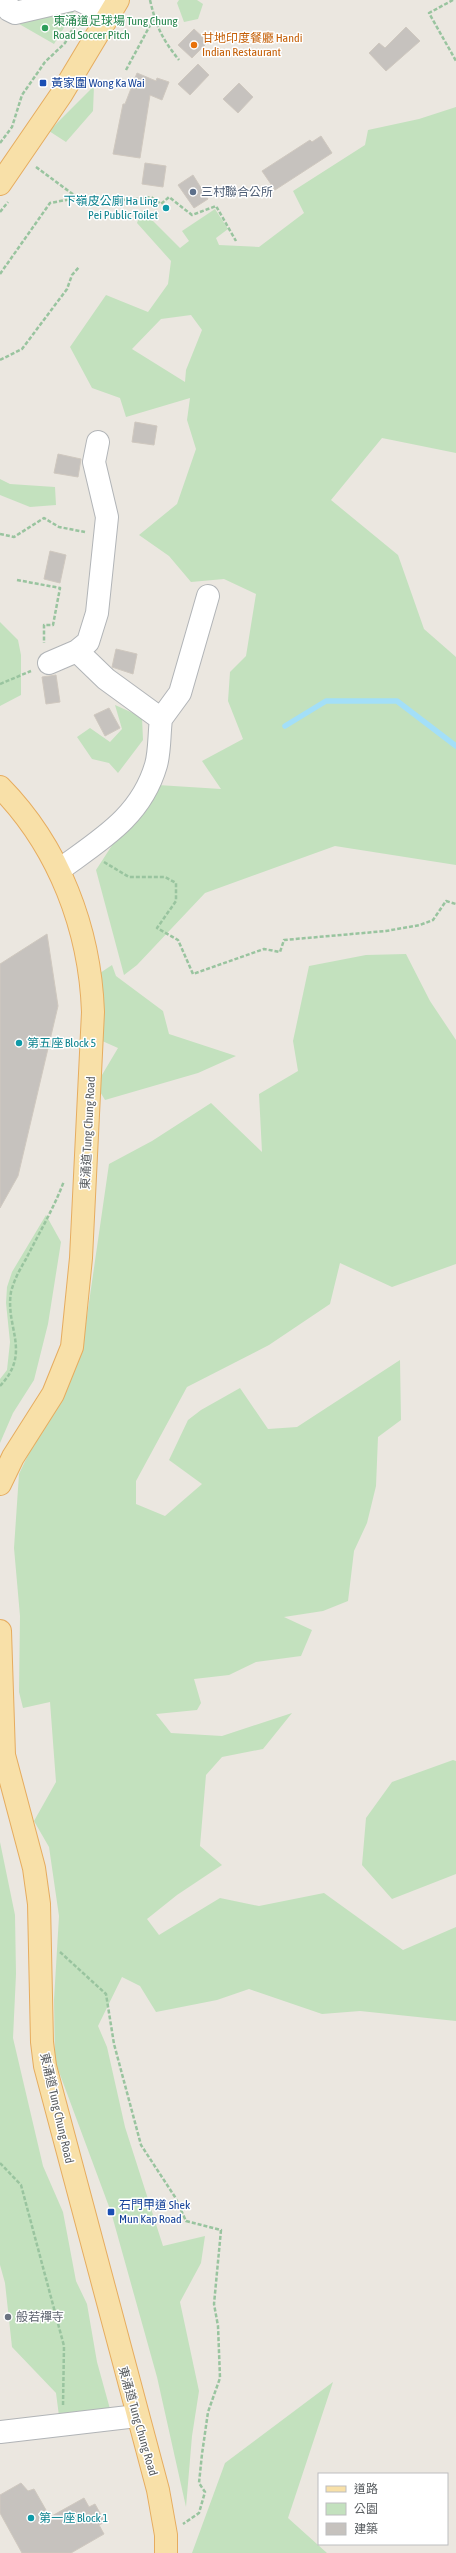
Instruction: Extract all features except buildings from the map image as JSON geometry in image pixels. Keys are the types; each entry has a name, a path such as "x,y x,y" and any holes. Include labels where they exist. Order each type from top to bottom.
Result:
{"main road":[{"path":"0,184 61,95 113,7"},
{"name":"東涌道 Tung Chung Road","path":"0,787 33,827 59,870 83,932 91,973 93,1012 76,1324 72,1347 64,1372 53,1394 12,1457 0,1484"},
{"name":"東涌道 Tung Chung Road","path":"0,1631 4,1755 34,1868 41,1934 42,2042 45,2066 136,2416 158,2490 166,2544"}],"street":[{"path":"6,0 9,10 15,13 76,6 113,7"},
{"path":"49,663 77,651 88,642 97,613 107,517 94,462 98,442"},
{"path":"59,870 116,829 143,797 156,764 161,719 180,693 208,596"},
{"path":"77,651 106,679 161,719"},
{"path":"0,2432 136,2416"}],"path":[{"path":"150,0 154,18 164,41 179,60"},
{"path":"453,0 429,14 456,61"},
{"path":"0,143 12,127 22,95 45,62 65,43 76,6"},
{"path":"126,70 154,18"},
{"path":"36,166 78,198"},
{"path":"0,274 50,203 78,198 130,200 151,197 161,204 169,197 192,215 216,206 236,241"},
{"path":"0,360 22,349 68,289 72,275 79,267"},
{"path":"0,534 14,537 44,518 59,527 106,535"},
{"path":"0,684 49,663 44,658 43,629 44,625 53,625 60,588 17,580"},
{"path":"100,863 106,862 129,877 165,876 176,883 176,901 157,928 178,940 193,974 264,949 280,952 284,940 386,931 420,925 433,920 446,901 456,904"},
{"name":"東涌道 Tung Chung Road","path":"0,1386 12,1368 16,1352 16,1333 11,1309 13,1287 66,1176"},
{"path":"41,1934 106,1994 114,2044 141,2145 175,2197 186,2221 221,2230 214,2304 218,2326 220,2378 208,2412 202,2454 199,2483 205,2492 199,2513 166,2544"},
{"path":"0,2163 21,2185 64,2346 63,2425"}],"green space":[{"name":"東涌道足球場 Tung Chung Road Soccer Pitch","path":"0,0 81,0 54,44 0,13"},
{"path":"179,0 197,0 203,4 198,19 184,22 177,3"},
{"path":"94,86 93,111 66,142 49,131"},
{"path":"456,107 456,453 382,438 331,500 398,555 424,629 456,657 456,865 335,846 205,893 137,965 124,975 96,870 122,830 142,784 221,789 202,761 243,739 228,701 230,672 246,656 256,594 224,579 191,582 169,556 139,535 177,504 196,449 187,420 190,398 126,417 120,398 92,388 70,347 106,295 148,312 168,284 171,261 137,223 142,210 180,248 189,241 182,231 215,209 228,229 216,238 219,245 259,247 304,213 293,191 365,145 368,130 419,119","holes":["191,315 202,330 186,370 185,382 132,349 161,319"]},
{"path":"0,479 10,484 55,487 56,505 30,507 0,495"},
{"path":"0,622 18,640 21,655 21,695 0,706"},
{"path":"115,705 142,717 143,740 118,773 109,763 92,759 77,737 90,728 110,742 122,729"},
{"path":"406,954 430,1001 456,1040 456,1264 392,1287 340,1263 330,1304 269,1345 187,1387 136,1481 136,1504 165,1516 202,1484 169,1460 188,1420 201,1410 240,1388 268,1429 297,1427 400,1360 401,1420 378,1437 376,1486 367,1523 354,1551 348,1601 323,1611 284,1617 312,1630 301,1656 256,1662 229,1675 194,1679 201,1703 197,1710 156,1714 171,1733 222,1736 292,1713 263,1749 222,1757 206,1775 200,1846 222,1865 177,1895 147,1919 159,1935 220,1898 259,1906 324,1893 403,1950 456,1927 456,2021 360,2011 322,2014 249,1989 217,2000 156,2012 140,1986 122,1977 98,2026 107,2047 125,2127 163,2246 205,2236 201,2263 180,2302 199,2391 192,2436 186,2507 157,2377 111,2212 55,2061 54,2000 59,1916 49,1847 34,1821 56,1782 50,1702 23,1708 19,1692 20,1616 14,1548 19,1474 84,1337 109,1164 152,1141 211,1103 262,1152 259,1094 298,1071 293,1041 309,966 366,955"},
{"path":"112,965 116,976 163,1011 169,1034 236,1056 198,1073 105,1100 96,1085 118,1048 100,1040 100,973"},
{"path":"46,1215 61,1242 48,1324 34,1380 13,1413 0,1443 0,1379 7,1370 10,1342 6,1303 7,1287 12,1272"},
{"path":"453,1760 456,1761 456,1874 392,1899 362,1865 366,1818 392,1782"},
{"path":"0,1842 15,1915 16,1974 13,2038 43,2166 63,2212 76,2281 87,2304 97,2362 110,2409 59,2416 56,2393 12,2347 5,2283 0,2265"},
{"path":"333,2382 288,2518 327,2553 192,2553 225,2463"}],"waterway":[{"path":"285,726 326,701 397,701 456,746"}],"place":[{"name":"東涌道足球場 Tung Chung Road Soccer Pitch","path":"45,28"},
{"name":"甘地印度餐廳 Handi Indian Restaurant","path":"194,45"},
{"name":"黃家圍 Wong Ka Wai","path":"43,83"},
{"name":"三村聯合公所","path":"193,192"},
{"name":"下嶺皮公廁 Ha Ling Pei Public Toilet","path":"166,208"},
{"name":"第五座 Block 5","path":"19,1043"},
{"name":"石門甲道 Shek Mun Kap Road","path":"111,2212"},
{"name":"般若禪寺","path":"8,2317"},
{"name":"第一座 Block 1","path":"31,2518"}]}
